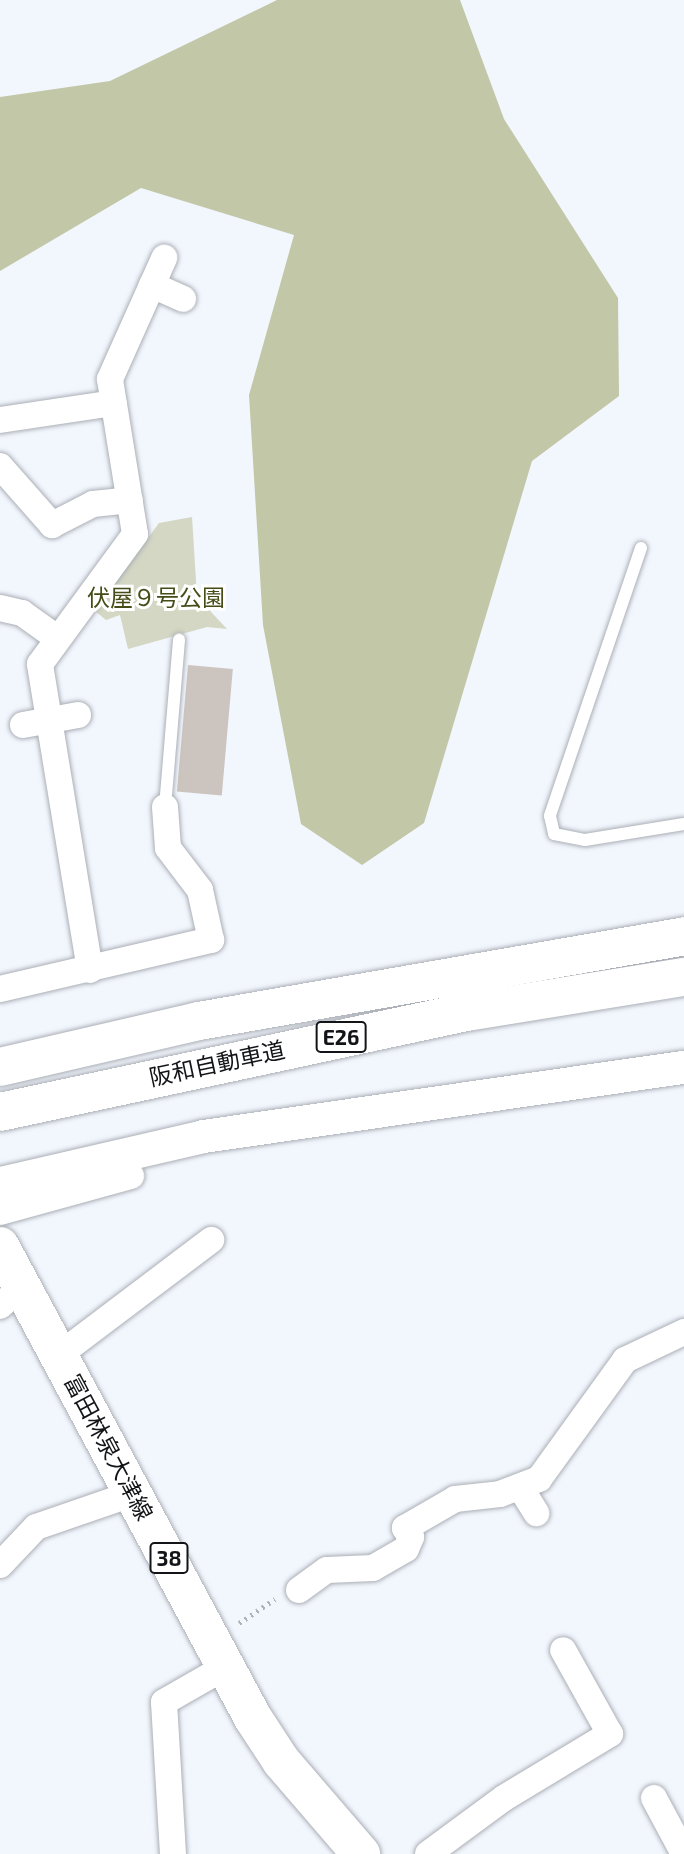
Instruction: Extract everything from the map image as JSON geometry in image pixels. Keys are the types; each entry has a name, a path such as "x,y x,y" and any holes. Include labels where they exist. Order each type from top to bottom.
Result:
{"main road":[{"name":"阪和自動車道","path":"0,1067 199,1021 684,936"},
{"name":"阪和自動車道","path":"0,1112 459,1013 684,977"},
{"name":"富田林泉大津線","path":"0,1246 11,1297 60,1355 219,1654 281,1761 361,1854"}],"street":[{"path":"90,970 40,664 135,534 110,379 164,258"},
{"path":"152,285 183,299"},
{"path":"0,421 114,403"},
{"path":"0,466 52,525 93,504 130,500"},
{"path":"0,608 22,613 57,638"},
{"path":"23,725 78,715"},
{"path":"0,989 211,940 200,890 168,848 165,807"},
{"path":"0,1183 203,1136 684,1067"},
{"path":"0,1212 131,1176"},
{"path":"60,1355 211,1240"},
{"path":"299,1590 327,1570 373,1567 407,1549 411,1537 405,1528 455,1499 520,1487 539,1479 625,1360 684,1332"},
{"path":"520,1487 536,1513"},
{"path":"0,1565 36,1527 135,1493"},
{"path":"428,1854 504,1798 610,1734 563,1650"},
{"path":"173,1854 164,1702 219,1654"},
{"path":"654,1798 676,1816 684,1854"}],"lane":[{"path":"641,548 550,816 554,834 585,840 684,824"},
{"path":"165,807 178,640"}],"path":[{"path":"219,1654 268,1602 299,1590"}],"green space":[{"path":"277,0 460,0 504,119 618,298 619,396 532,461 424,823 362,865 301,824 263,625 249,395 294,235 141,188 0,271 0,97 110,81"},
{"name":"伏屋９号公園","path":"192,517 197,597 227,629 207,627 128,649 120,615 106,620 95,611 159,523"}],"building":[{"path":"188,665 233,669 222,795 177,792"}]}
